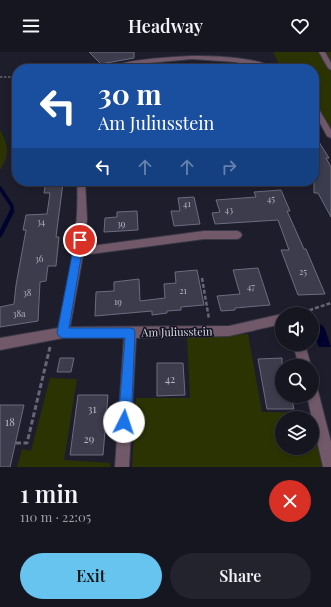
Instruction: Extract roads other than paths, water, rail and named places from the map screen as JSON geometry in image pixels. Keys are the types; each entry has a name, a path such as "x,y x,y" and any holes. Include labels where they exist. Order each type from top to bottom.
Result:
{"street":[{"path":"322,52 331,68"},
{"path":"132,64 146,61 191,58 239,61 252,64"},
{"path":"319,115 331,136"},
{"path":"58,334 78,252 82,218 81,186"},
{"path":"78,252 204,235 237,235"},
{"name":"Am Juliusstein","path":"0,344 58,334 229,331 275,321"},
{"path":"122,467 130,333"},
{"path":"315,403 330,467"}],"water":[{"path":"319,324 322,325 325,329 331,347 319,347"}],"waterway":[{"path":"0,188 12,206 12,211"},
{"path":"0,235 12,211"}]}
